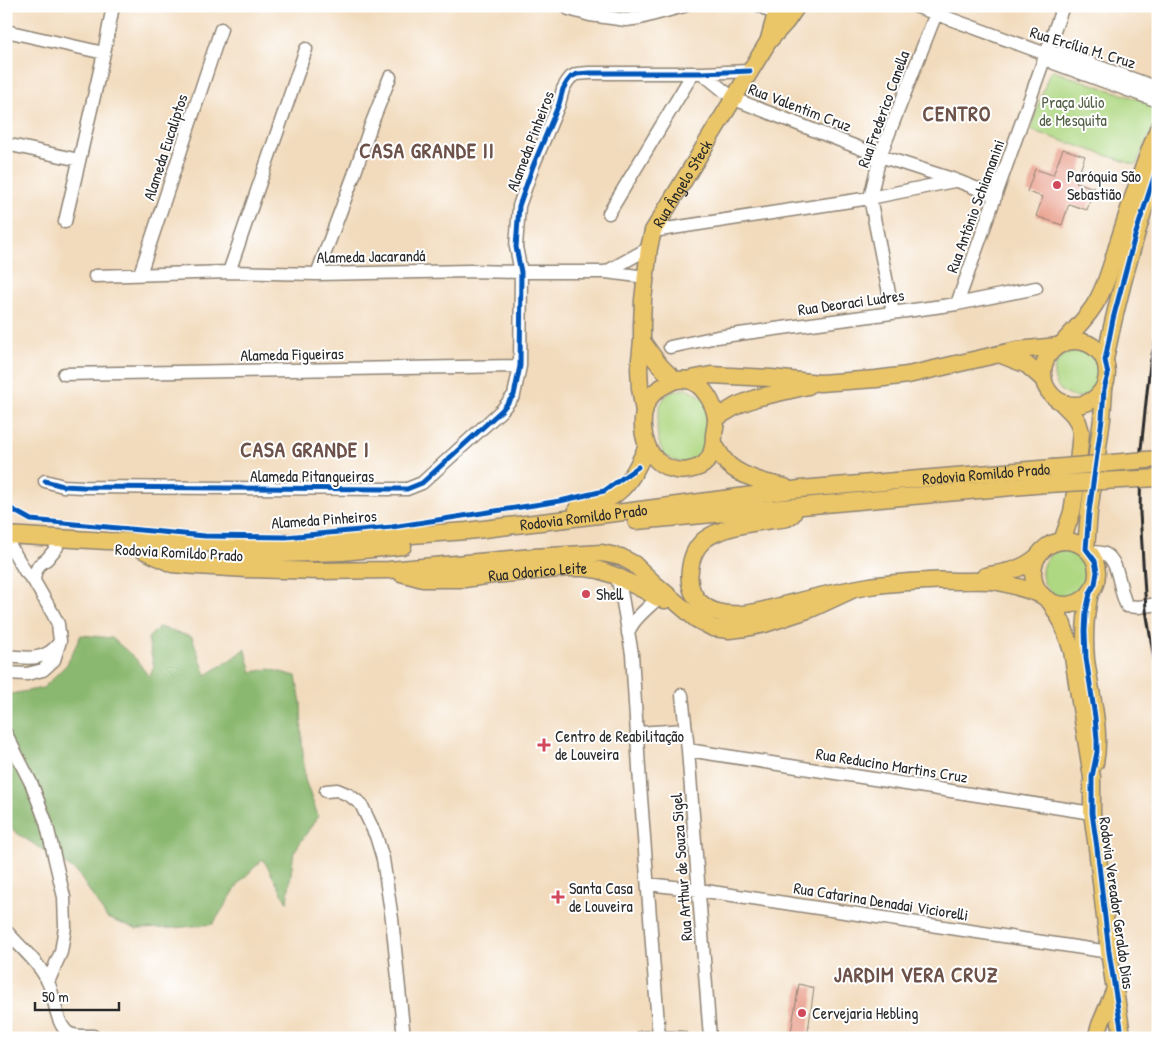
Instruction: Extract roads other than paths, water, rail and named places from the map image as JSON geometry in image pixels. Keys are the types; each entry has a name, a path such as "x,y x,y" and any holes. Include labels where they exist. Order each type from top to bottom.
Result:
{"main road":[{"name":"Rua Ângelo Steck","path":"647,446 644,432 644,412 639,368 643,300 649,248 653,231 768,42 775,12 796,6"},
{"path":"1062,542 1072,512 1081,432 1073,414 1050,393 1044,379 1045,360 1050,352 1060,345 1086,319 1098,298 1108,274 1134,192 1158,130"},
{"path":"1088,551 1089,512 1102,419 1104,389 1108,375 1105,360 1113,319 1130,254 1158,165"},
{"path":"642,341 667,374 696,384 704,391 712,405 716,418 712,454 705,464 695,469 684,471 672,469 661,464 653,457 647,446"},
{"path":"716,418 738,405 756,398 820,383 908,375 1017,350 1060,345 1075,341 1087,343 1098,350 1105,360"},
{"path":"999,354 1028,365 1044,379"},
{"path":"644,412 648,401 655,391 666,384 681,380 712,375 750,376 820,383"},
{"path":"1062,403 1074,406 1086,404 1096,398 1104,389"},
{"path":"714,444 730,466 747,476 771,484 800,489"},
{"path":"467,531 510,520 586,508 604,502 630,481 647,446"},
{"name":"Rodovia Romildo Prado","path":"7,540 245,544 342,540 467,531 800,489 1158,459"},
{"name":"Rodovia Romildo Prado","path":"7,540 58,547 246,555 342,552 802,506 1047,484 1158,478"},
{"path":"802,506 787,518 730,528 703,540 694,553 690,565 689,578 692,594 702,605 715,612 730,614 763,611 800,600 884,584 966,581 998,582 1059,604 1071,604 1081,601 1090,593 1096,584 1097,572 1095,562 1088,551 1071,542 1062,542 1052,544 1029,564 1018,569 966,581"},
{"path":"141,550 172,564 310,570 389,570 533,557 602,554 621,557 634,564 696,619 713,628 729,630 765,624 811,609 852,590"},
{"path":"1037,557 1034,577 1036,586 1045,598"},
{"name":"Rua Odorico Leite","path":"389,570 423,579 464,579 568,568 586,568 616,576 658,598 680,604"},
{"name":"Rodovia Vereador Geraldo Dias","path":"1090,593 1085,631 1086,658 1097,740 1097,752 1092,777"},
{"name":"Rodovia Vereador Geraldo Dias","path":"1045,598 1062,622 1072,650 1092,777 1092,813 1121,1033"},
{"name":"Rodovia Vereador Geraldo Dias","path":"1098,1031 1115,989"},
{"path":"1098,1031 1108,1025 1121,1033"}],"street":[{"path":"65,222 104,52 112,6"},
{"path":"566,6 569,9 590,15 626,20 684,6"},
{"name":"Rua Ercília M. Cruz","path":"915,6 938,10 1047,52 1060,53 1157,83"},
{"name":"Rua Antônio Schiamanini","path":"957,304 1063,6"},
{"name":"Rua Frederico Canella","path":"893,313 870,198 880,156 938,10"},
{"name":"Alameda Eucaliptos","path":"140,274 221,29"},
{"path":"6,32 104,52"},
{"path":"229,272 306,49"},
{"path":"1047,52 1054,63 1158,101"},
{"name":"Alameda Pinheiros","path":"520,366 521,272 516,247 519,206 567,82 577,74 589,73 750,71"},
{"path":"609,213 698,73 734,99"},
{"path":"317,274 390,77"},
{"name":"Rua Valentim Cruz","path":"734,99 880,156 955,180 996,196"},
{"path":"6,144 80,160"},
{"path":"653,231 870,198 955,180"},
{"path":"606,272 649,248"},
{"name":"Alameda Jacarandá","path":"96,276 229,272 317,274 471,271 606,272 646,277"},
{"name":"Rua Deoraci Ludres","path":"670,347 716,337 957,304 1036,288"},
{"name":"Alameda Figueiras","path":"64,374 520,366"},
{"name":"Alameda Pitangueiras","path":"45,481 63,486 83,488 407,489 422,483 502,410 514,395 520,366"},
{"path":"6,672 26,674 43,670 54,660 60,641 58,624 34,581 25,572 7,540"},
{"path":"34,581 35,572 39,565 58,547"},
{"path":"1088,551 1107,555 1114,563 1127,606 1138,607 1158,604"},
{"path":"616,576 621,591 632,654 659,1037"},
{"path":"628,633 637,618 658,598"},
{"path":"6,656 31,658 44,656 54,650 60,641"},
{"name":"Rua Arthur de Souza Sigel","path":"682,695 688,750 710,1038"},
{"path":"637,733 686,730"},
{"path":"6,734 32,785 46,822 64,897 65,927 61,952 48,982"},
{"name":"Rua Reducino Martins Cruz","path":"688,750 1092,813"},
{"path":"326,791 337,790 349,795 361,804 376,836 383,859 392,919 404,1038"},
{"name":"Rua Catarina Denadai Viciorelli","path":"648,884 699,890 1109,952"},
{"path":"6,932 36,964 48,982 64,1029 69,1034 76,1036 93,1036"},
{"path":"641,1038 682,1038"}],"railway":[{"path":"1158,329 1150,364 1141,449 1140,513 1146,610 1158,684"}],"place":[{"name":"Paróquia São Sebastião","path":"1057,185"},
{"name":"Shell","path":"586,594"},
{"name":"Centro de Reabilitação de Louveira","path":"544,745"},
{"name":"Santa Casa de Louveira","path":"558,897"},
{"name":"Cervejaria Hebling","path":"802,1013"}],"district":[{"name":"CENTRO","path":"957,113"},
{"name":"CASA GRANDE II","path":"427,150"},
{"name":"CASA GRANDE I","path":"305,449"},
{"name":"JARDIM VERA CRUZ","path":"916,974"}],"park label":[{"name":"Praça Júlio de Mesquita","path":"1073,111"}]}
